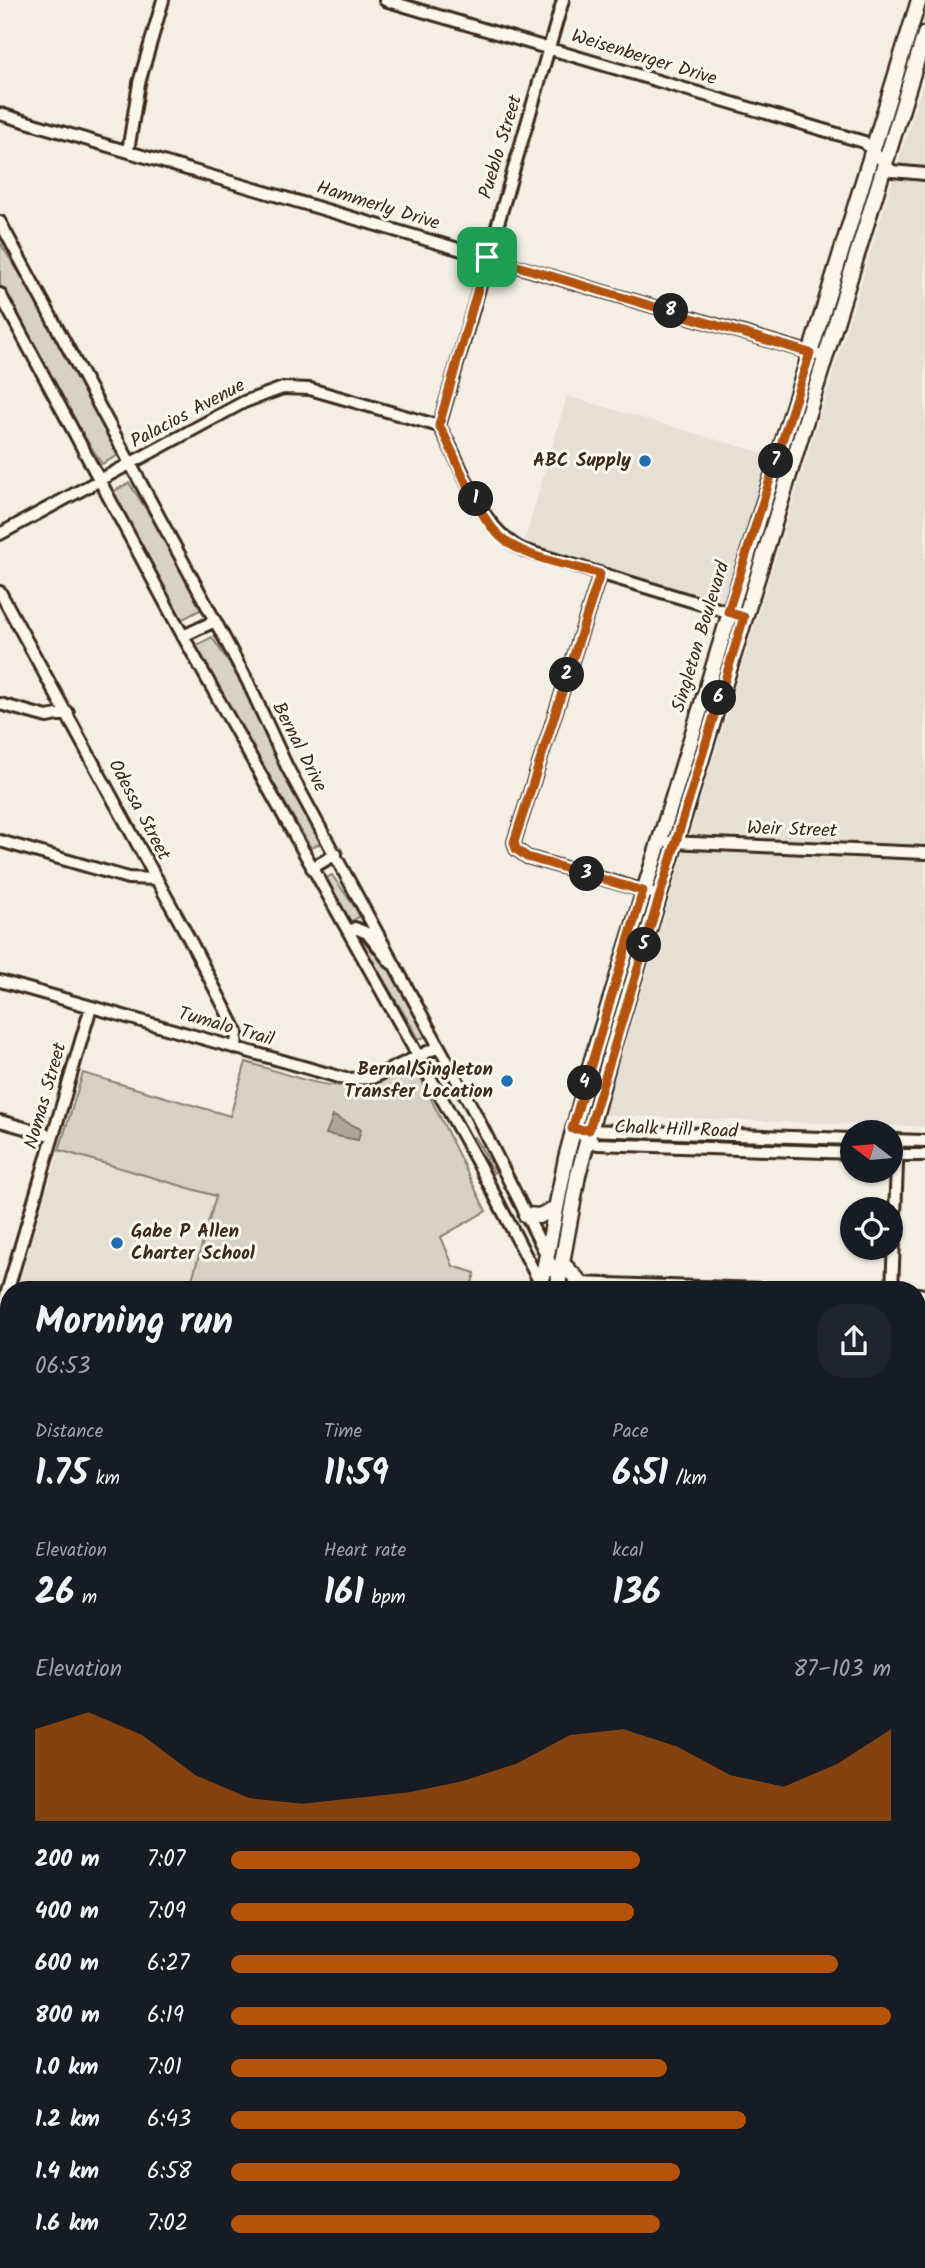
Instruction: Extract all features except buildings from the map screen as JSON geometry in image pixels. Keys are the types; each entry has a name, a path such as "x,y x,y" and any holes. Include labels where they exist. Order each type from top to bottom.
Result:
{"main road":[{"name":"Singleton Boulevard","path":"543,1281 572,1129 658,839 919,0"},
{"name":"Singleton Boulevard","path":"561,1281 588,1135 765,548 925,34"},
{"path":"905,46 920,50"},
{"path":"750,544 765,548"},
{"path":"526,1215 539,1216 556,1208"},
{"path":"563,1264 582,1281"}],"street":[{"path":"128,151 139,83 163,0"},
{"name":"Weisenberger Drive","path":"385,0 864,142 885,165"},
{"name":"Pueblo Street","path":"439,425 563,0"},
{"name":"Hammerly Drive","path":"0,114 825,357"},
{"path":"885,165 898,173 925,174"},
{"name":"Bernal Drive","path":"0,222 248,682 287,767 398,969 559,1281"},
{"path":"0,294 183,636 479,1165 538,1281"},
{"name":"Palacios Avenue","path":"0,534 244,402 284,388 322,391 439,425"},
{"path":"439,425 487,520 506,542 523,551 744,617"},
{"path":"600,574 515,833 516,849 527,857 659,895"},
{"name":"Odessa Street","path":"0,592 68,713 237,1032 236,1048"},
{"path":"183,636 215,621"},
{"path":"0,704 47,717 68,713"},
{"name":"Weir Street","path":"658,839 675,843 925,853"},
{"path":"0,841 128,878 157,879"},
{"path":"312,868 336,854"},
{"path":"349,931 355,928 367,933 386,959 398,969"},
{"name":"Tumalo Trail","path":"0,981 346,1079 372,1078 439,1047"},
{"name":"Nomas Street","path":"8,1281 91,1007"},
{"path":"0,1121 53,1136"},
{"name":"Chalk Hill Road","path":"572,1129 588,1135 840,1139"},
{"name":"Chalk Hill Road","path":"588,1135 597,1144 840,1153"},
{"path":"903,1140 925,1141"},
{"path":"903,1155 925,1155"},
{"path":"892,1281 894,1183"}],"shaded area":[{"path":"925,77 925,1127 903,1126 903,1120 840,1120 840,1124 603,1115"},
{"path":"0,243 36,299 118,452 119,455 102,464 66,408 0,285"},
{"path":"567,396 769,455 725,606 523,546"},
{"path":"129,483 161,532 202,609 181,620 114,498 112,492"},
{"path":"212,637 247,691 321,843 311,848 195,646"},
{"path":"332,875 361,916 350,922 326,878"},
{"path":"363,934 396,977 425,1037 419,1039 358,937"},
{"path":"246,1062 311,1082 350,1086 391,1077 415,1066 486,1211 441,1237 453,1266 475,1273 473,1281 192,1281 216,1196 59,1150 83,1073 230,1116"},
{"path":"333,1116 361,1129 358,1140 326,1134"},
{"path":"474,1137 496,1171 494,1173 471,1139"},
{"name":"Gabe P Allen Charter School","path":"59,1150 217,1196 192,1281 20,1281"}],"place":[{"name":"ABC Supply","path":"645,461"},
{"name":"Bernal/Singleton Transfer Location","path":"507,1081"},
{"name":"Gabe P Allen Charter School","path":"117,1243"}],"route":[{"path":"487,257 810,353 728,612 744,617 589,1130 572,1129 643,891 527,857 516,849 514,842 600,574 523,551 506,542 487,520 439,425 487,257"}]}
